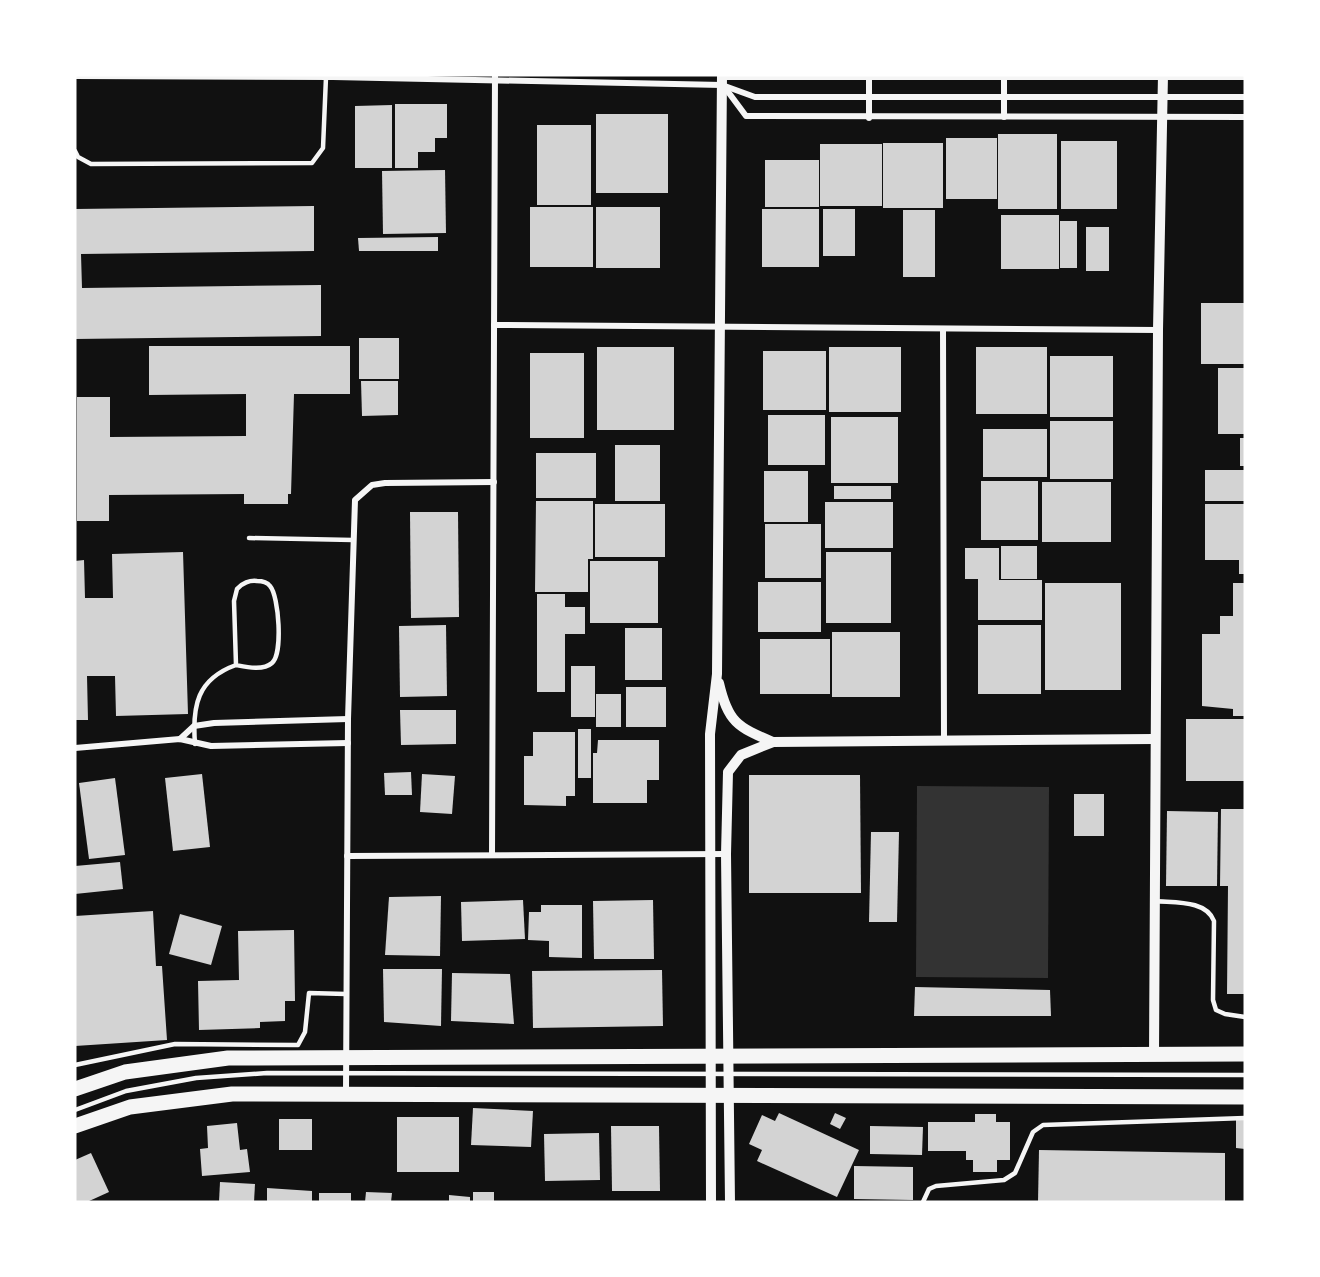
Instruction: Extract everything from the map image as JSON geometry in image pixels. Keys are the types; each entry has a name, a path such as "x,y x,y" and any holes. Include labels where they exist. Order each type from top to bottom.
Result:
{"main road":[{"path":"75,1089 126,1072 228,1058 1245,1054"},
{"path":"75,1126 130,1107 232,1094 1245,1097"}],"street":[{"path":"75,76 722,79 869,76 1245,77"},
{"path":"869,76 869,118"},
{"path":"1004,76 1004,117"},
{"path":"1154,1056 1154,739 1163,76"},
{"path":"492,855 495,78"},
{"path":"722,79 755,97 1245,97"},
{"path":"722,79 746,116 1245,117"},
{"path":"711,1202 710,734 717,674 722,79"},
{"path":"494,326 1158,330"},
{"path":"943,329 944,739"},
{"path":"346,1093 348,719 355,500 361,492 372,485 395,482 494,482"},
{"path":"717,674 724,705 741,728 773,742"},
{"path":"180,740 194,726 348,719"},
{"path":"730,1202 726,854 728,772 741,754 773,742 1154,739"},
{"path":"75,748 180,740 195,745 348,743"},
{"path":"347,856 726,854"}],"lane":[{"path":"75,151 78,157 90,164 312,163 323,148 326,77"},
{"path":"249,538 353,540"},
{"path":"195,745 194,726 203,685 214,675 236,665 262,667 272,663 276,655 278,634 276,604 273,591 264,582 253,580 237,589 234,601 236,665"},
{"path":"1155,901 1204,907 1210,912 1214,921 1213,1000 1216,1010 1245,1017"},
{"path":"75,1065 175,1044 298,1046 305,1032 309,993 346,994"},
{"path":"75,1110 126,1091 196,1078 267,1073 1243,1074"},
{"path":"923,1202 928,1189 936,1186 1004,1180 1010,1177 1015,1173 1033,1132 1042,1125 1245,1118"}],"shaded area":[{"path":"917,786 1049,787 1048,978 916,977"}],"building":[{"path":"395,104 447,104 447,138 435,138 435,152 418,152 418,168 395,168"},
{"path":"392,105 392,168 355,168 355,106"},
{"path":"596,114 668,114 668,193 596,193"},
{"path":"537,125 591,125 591,205 537,205"},
{"path":"998,134 1057,134 1057,209 998,209"},
{"path":"946,138 997,138 997,199 946,199"},
{"path":"1061,141 1117,141 1117,209 1061,209"},
{"path":"883,143 943,143 943,208 883,208"},
{"path":"820,144 882,144 882,206 820,206"},
{"path":"765,160 819,160 819,207 765,207"},
{"path":"445,170 446,233 383,234 382,171"},
{"path":"314,206 314,251 81,254 82,288 321,285 321,336 75,339 75,209"},
{"path":"530,207 593,207 593,267 530,267"},
{"path":"596,207 660,207 660,268 596,268"},
{"path":"762,209 819,209 819,267 762,267"},
{"path":"823,209 855,209 855,256 823,256"},
{"path":"903,210 935,210 935,277 903,277"},
{"path":"1001,215 1059,215 1059,269 1001,269"},
{"path":"1060,221 1077,221 1077,268 1060,268"},
{"path":"1086,227 1109,227 1109,271 1086,271"},
{"path":"438,237 438,251 359,251 358,238"},
{"path":"1201,303 1245,303 1245,364 1201,364"},
{"path":"359,338 399,338 399,379 359,379"},
{"path":"149,346 350,346 350,394 294,394 291,494 288,494 288,504 244,504 244,494 109,495 109,521 77,521 77,397 110,397 110,437 246,436 246,394 149,395"},
{"path":"597,347 674,347 674,430 597,430"},
{"path":"829,347 901,347 901,412 829,412"},
{"path":"976,347 1047,347 1047,414 976,414"},
{"path":"763,351 826,351 826,410 763,410"},
{"path":"530,353 584,353 584,438 530,438"},
{"path":"1050,356 1113,356 1113,417 1050,417"},
{"path":"1218,368 1245,368 1245,434 1218,434"},
{"path":"361,381 398,381 398,415 362,416"},
{"path":"768,415 825,415 825,465 768,465"},
{"path":"831,417 898,417 898,483 831,483"},
{"path":"1050,421 1113,421 1113,479 1050,479"},
{"path":"983,429 1047,429 1047,477 983,477"},
{"path":"1240,438 1245,438 1245,466 1240,466"},
{"path":"615,445 660,445 660,501 615,501"},
{"path":"536,453 596,453 596,498 536,498"},
{"path":"1205,470 1245,470 1245,501 1205,501"},
{"path":"764,471 808,471 808,522 764,522"},
{"path":"981,481 1038,481 1038,540 981,540"},
{"path":"1042,482 1111,482 1111,542 1042,542"},
{"path":"834,486 891,486 891,499 834,499"},
{"path":"536,501 593,501 593,559 588,559 588,592 535,592"},
{"path":"825,502 893,502 893,548 825,548"},
{"path":"595,504 665,504 665,557 595,557"},
{"path":"1205,504 1245,504 1245,574 1239,574 1239,560 1205,560"},
{"path":"410,512 458,512 459,617 411,618"},
{"path":"765,524 821,524 821,578 765,578"},
{"path":"1001,546 1037,546 1037,579 1001,579"},
{"path":"965,548 999,548 999,580 1042,580 1042,620 978,620 978,579 965,579"},
{"path":"183,552 188,714 116,716 115,676 87,676 88,720 75,720 75,561 84,560 85,598 113,598 112,554"},
{"path":"826,552 891,552 891,623 826,623"},
{"path":"590,561 658,561 658,623 590,623"},
{"path":"758,582 821,582 821,632 758,632"},
{"path":"1045,583 1121,583 1121,690 1045,690"},
{"path":"1233,583 1245,583 1245,716 1233,716 1233,709 1202,706 1202,634 1220,634 1220,616 1233,616"},
{"path":"537,594 565,594 565,607 585,607 585,634 565,634 565,692 537,692"},
{"path":"446,625 447,696 400,697 399,626"},
{"path":"978,625 1041,625 1041,694 978,694"},
{"path":"625,628 662,628 662,680 625,680"},
{"path":"832,632 900,632 900,697 832,697"},
{"path":"760,639 830,639 830,694 760,694"},
{"path":"571,666 595,666 595,717 571,717"},
{"path":"626,687 666,687 666,727 626,727"},
{"path":"596,694 621,694 621,727 596,727"},
{"path":"400,710 456,710 456,744 401,745"},
{"path":"1186,719 1245,719 1245,781 1186,781"},
{"path":"578,729 591,729 591,778 578,778"},
{"path":"533,732 575,732 575,796 566,796 566,806 524,805 524,756 533,756"},
{"path":"598,740 659,740 659,780 647,780 647,803 593,803 593,753 597,753"},
{"path":"411,772 412,795 385,795 384,773"},
{"path":"202,774 210,847 173,851 165,778"},
{"path":"422,774 455,776 452,814 420,812"},
{"path":"749,775 860,775 861,893 749,893"},
{"path":"115,778 125,855 89,859 79,783"},
{"path":"1074,794 1104,794 1104,836 1074,836"},
{"path":"1221,809 1245,809 1245,994 1227,994 1228,886 1220,886"},
{"path":"1167,811 1218,812 1217,886 1166,886"},
{"path":"871,832 899,832 897,922 869,922"},
{"path":"120,862 123,889 75,894 75,866"},
{"path":"441,896 440,956 385,955 389,897"},
{"path":"523,900 525,939 462,941 461,902"},
{"path":"653,900 654,959 594,959 593,901"},
{"path":"541,905 582,905 582,958 549,957 549,941 528,940 529,912 541,912"},
{"path":"153,911 156,966 162,966 167,1040 75,1046 75,916"},
{"path":"180,914 222,926 211,965 169,954"},
{"path":"294,930 295,1001 285,1001 285,1021 260,1022 260,1028 199,1030 198,981 239,980 238,931"},
{"path":"383,969 442,969 441,1026 384,1022"},
{"path":"662,970 663,1026 533,1028 532,971"},
{"path":"452,973 510,974 514,1024 451,1021"},
{"path":"915,987 1050,990 1051,1016 914,1016"},
{"path":"473,1108 533,1111 531,1147 471,1145"},
{"path":"779,1113 859,1150 837,1197 757,1161 762,1150 749,1144 762,1115 775,1121"},
{"path":"835,1113 846,1118 840,1129 830,1124"},
{"path":"975,1114 996,1114 996,1122 1010,1122 1010,1160 997,1160 997,1172 973,1172 973,1160 966,1160 966,1151 928,1151 928,1122 975,1122"},
{"path":"397,1117 459,1117 459,1172 397,1172"},
{"path":"279,1119 312,1119 312,1150 279,1150"},
{"path":"1236,1120 1245,1120 1245,1149 1236,1148"},
{"path":"237,1123 240,1150 247,1149 250,1172 202,1176 200,1149 208,1148 207,1126"},
{"path":"611,1126 659,1126 660,1191 612,1191"},
{"path":"870,1126 923,1127 922,1155 870,1154"},
{"path":"599,1133 600,1180 545,1181 544,1134"},
{"path":"1039,1150 1225,1153 1225,1202 1038,1202"},
{"path":"91,1153 109,1192 87,1202 75,1202 75,1160"},
{"path":"854,1166 913,1167 913,1200 854,1199"},
{"path":"220,1182 255,1184 254,1202 219,1202"},
{"path":"267,1188 312,1191 312,1202 267,1202"},
{"path":"366,1192 392,1193 391,1202 365,1202"},
{"path":"473,1192 494,1192 494,1202 473,1202"},
{"path":"319,1193 351,1193 351,1202 319,1202"},
{"path":"449,1195 470,1197 470,1202 449,1202"}]}
